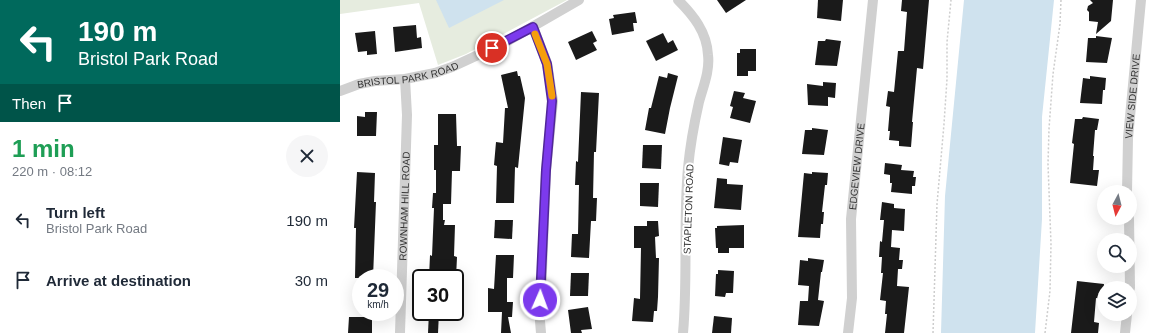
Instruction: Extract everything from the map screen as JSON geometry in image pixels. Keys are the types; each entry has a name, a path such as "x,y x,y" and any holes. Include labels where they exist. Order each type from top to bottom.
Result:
{"street":[{"name":"BRISTOL PARK ROAD","path":"340,90 375,81 405,80 435,73 452,67 506,42 579,0"},
{"name":"STAPLETON ROAD","path":"678,0 690,12 704,34 708,58 707,74 697,115 688,167 686,210 686,302 683,333"},
{"name":"EDGEVIEW DRIVE","path":"848,333 852,298 851,219 873,0"},
{"name":"VIEW SIDE DRIVE","path":"1127,185 1128,138 1141,0"},
{"path":"533,27 547,64 552,101 546,170 540,320 542,333"},
{"name":"ROWNHAM HILL ROAD","path":"400,333 407,115 405,80"},
{"path":"1129,225 1130,281"},
{"path":"1125,333 1126,321"}],"path":[{"path":"933,333 937,204 944,124 947,79 947,42 951,0"},
{"path":"1046,333 1050,291 1048,164 1049,129 1053,74 1062,0"}],"shaded area":[{"path":"340,0 567,0 466,54 438,65 419,3 340,14"}],"water":[{"path":"436,0 504,0 449,28"},
{"path":"964,0 1054,0 1042,117 1042,219 1035,333 941,333 945,196"}],"building":[{"path":"717,0 746,0 726,13"},
{"path":"818,0 843,0 841,21 817,18"},
{"path":"902,0 929,0 923,69 917,68 911,147 899,146 899,141 889,140 890,131 888,131 890,107 886,106 888,91 894,92 898,51 904,51 907,12 901,11"},
{"path":"1090,0 1113,0 1111,21 1096,34 1098,22 1089,21 1089,12 1087,10 1088,6 1093,3"},
{"path":"635,12 637,23 633,23 634,31 612,35 609,19 614,18 613,15"},
{"path":"416,25 417,38 421,37 422,48 395,52 393,27"},
{"path":"375,31 377,54 367,55 367,51 358,52 355,33"},
{"path":"592,31 597,41 593,43 597,50 576,60 568,42"},
{"path":"663,33 668,43 673,40 678,50 656,61 646,41"},
{"path":"1096,36 1112,38 1107,63 1086,62 1088,38 1096,38"},
{"path":"826,39 841,41 837,66 815,65 818,41 825,41"},
{"path":"740,49 756,49 756,71 748,71 748,76 737,76 737,53 740,53"},
{"path":"517,71 518,76 520,76 525,98 518,168 515,167 514,203 496,203 497,166 494,165 496,142 503,143 505,108 508,108 501,75"},
{"path":"668,73 678,76 665,134 645,130 649,108 651,108 659,76 667,78"},
{"path":"1090,76 1106,78 1102,104 1080,103 1083,78 1090,79"},
{"path":"823,82 836,83 835,98 828,97 828,106 808,105 807,84 823,86"},
{"path":"734,91 745,93 743,98 756,101 750,123 730,118 733,107 730,106"},
{"path":"581,92 599,93 596,152 594,152 593,198 597,198 596,221 591,221 589,258 571,257 572,234 578,234 579,185 575,185 576,161 578,162"},
{"path":"365,112 377,112 376,136 357,136 357,116 365,117"},
{"path":"438,114 456,114 457,146 461,146 460,171 452,171 451,204 443,204 443,220 445,220 444,225 455,225 454,256 457,257 456,269 429,269 430,255 432,256 434,208 432,208 433,193 436,193 434,145 438,145"},
{"path":"1083,117 1099,119 1097,130 1095,130 1093,156 1093,170 1099,170 1097,186 1070,183 1075,119 1082,119"},
{"path":"812,128 828,130 824,155 802,154 805,130 812,130"},
{"path":"723,137 742,140 738,163 730,162 729,166 719,164"},
{"path":"643,145 662,145 661,169 642,168"},
{"path":"885,163 902,165 901,170 914,171 913,177 916,177 915,186 912,186 912,194 891,192 892,183 890,183 890,175 884,174"},
{"path":"357,172 375,173 374,202 376,202 373,269 355,269 356,228 354,228"},
{"path":"812,172 828,173 827,185 825,185 822,212 824,212 823,224 821,224 820,238 798,237 804,173 812,174"},
{"path":"717,178 727,179 727,184 743,185 741,210 714,208"},
{"path":"640,183 659,183 658,207 640,206"},
{"path":"882,202 894,204 894,208 905,209 904,231 892,230 891,247 900,248 899,260 903,260 902,269 898,269 897,286 909,287 904,333 885,333 887,314 885,314 886,301 880,300 883,273 881,273 882,257 879,257 884,220 880,220"},
{"path":"495,220 513,220 512,239 494,238"},
{"path":"647,221 658,221 659,236 655,237 656,258 659,258 657,311 654,311 653,322 632,321 634,298 640,299 641,248 634,248 634,226 647,226"},
{"path":"744,225 744,248 729,248 729,253 718,253 718,248 716,248 715,228 717,228 717,226"},
{"path":"496,255 514,255 513,278 507,278 507,302 513,302 512,317 508,317 511,333 501,333 502,312 488,312 488,288 494,289"},
{"path":"808,258 824,260 818,300 824,301 819,326 798,325 800,301 808,301 809,286 798,285 800,260 808,261"},
{"path":"718,270 734,271 733,293 726,293 725,297 715,296 716,274 718,274"},
{"path":"571,273 589,273 588,296 570,296"},
{"path":"1077,281 1097,283 1094,322 1099,323 1098,333 1071,333"},
{"path":"588,307 592,329 581,330 582,333 571,333 568,310"},
{"path":"714,316 732,318 731,333 712,333"},
{"path":"349,317 352,317 352,321 372,321 372,333 348,333"},
{"path":"429,321 439,321 438,333 428,333"}],"slow traffic":[{"path":"535,34 547,64 552,96"}],"route":[{"path":"492,48 533,27 547,64 552,93 552,111 546,170 540,300"}]}
